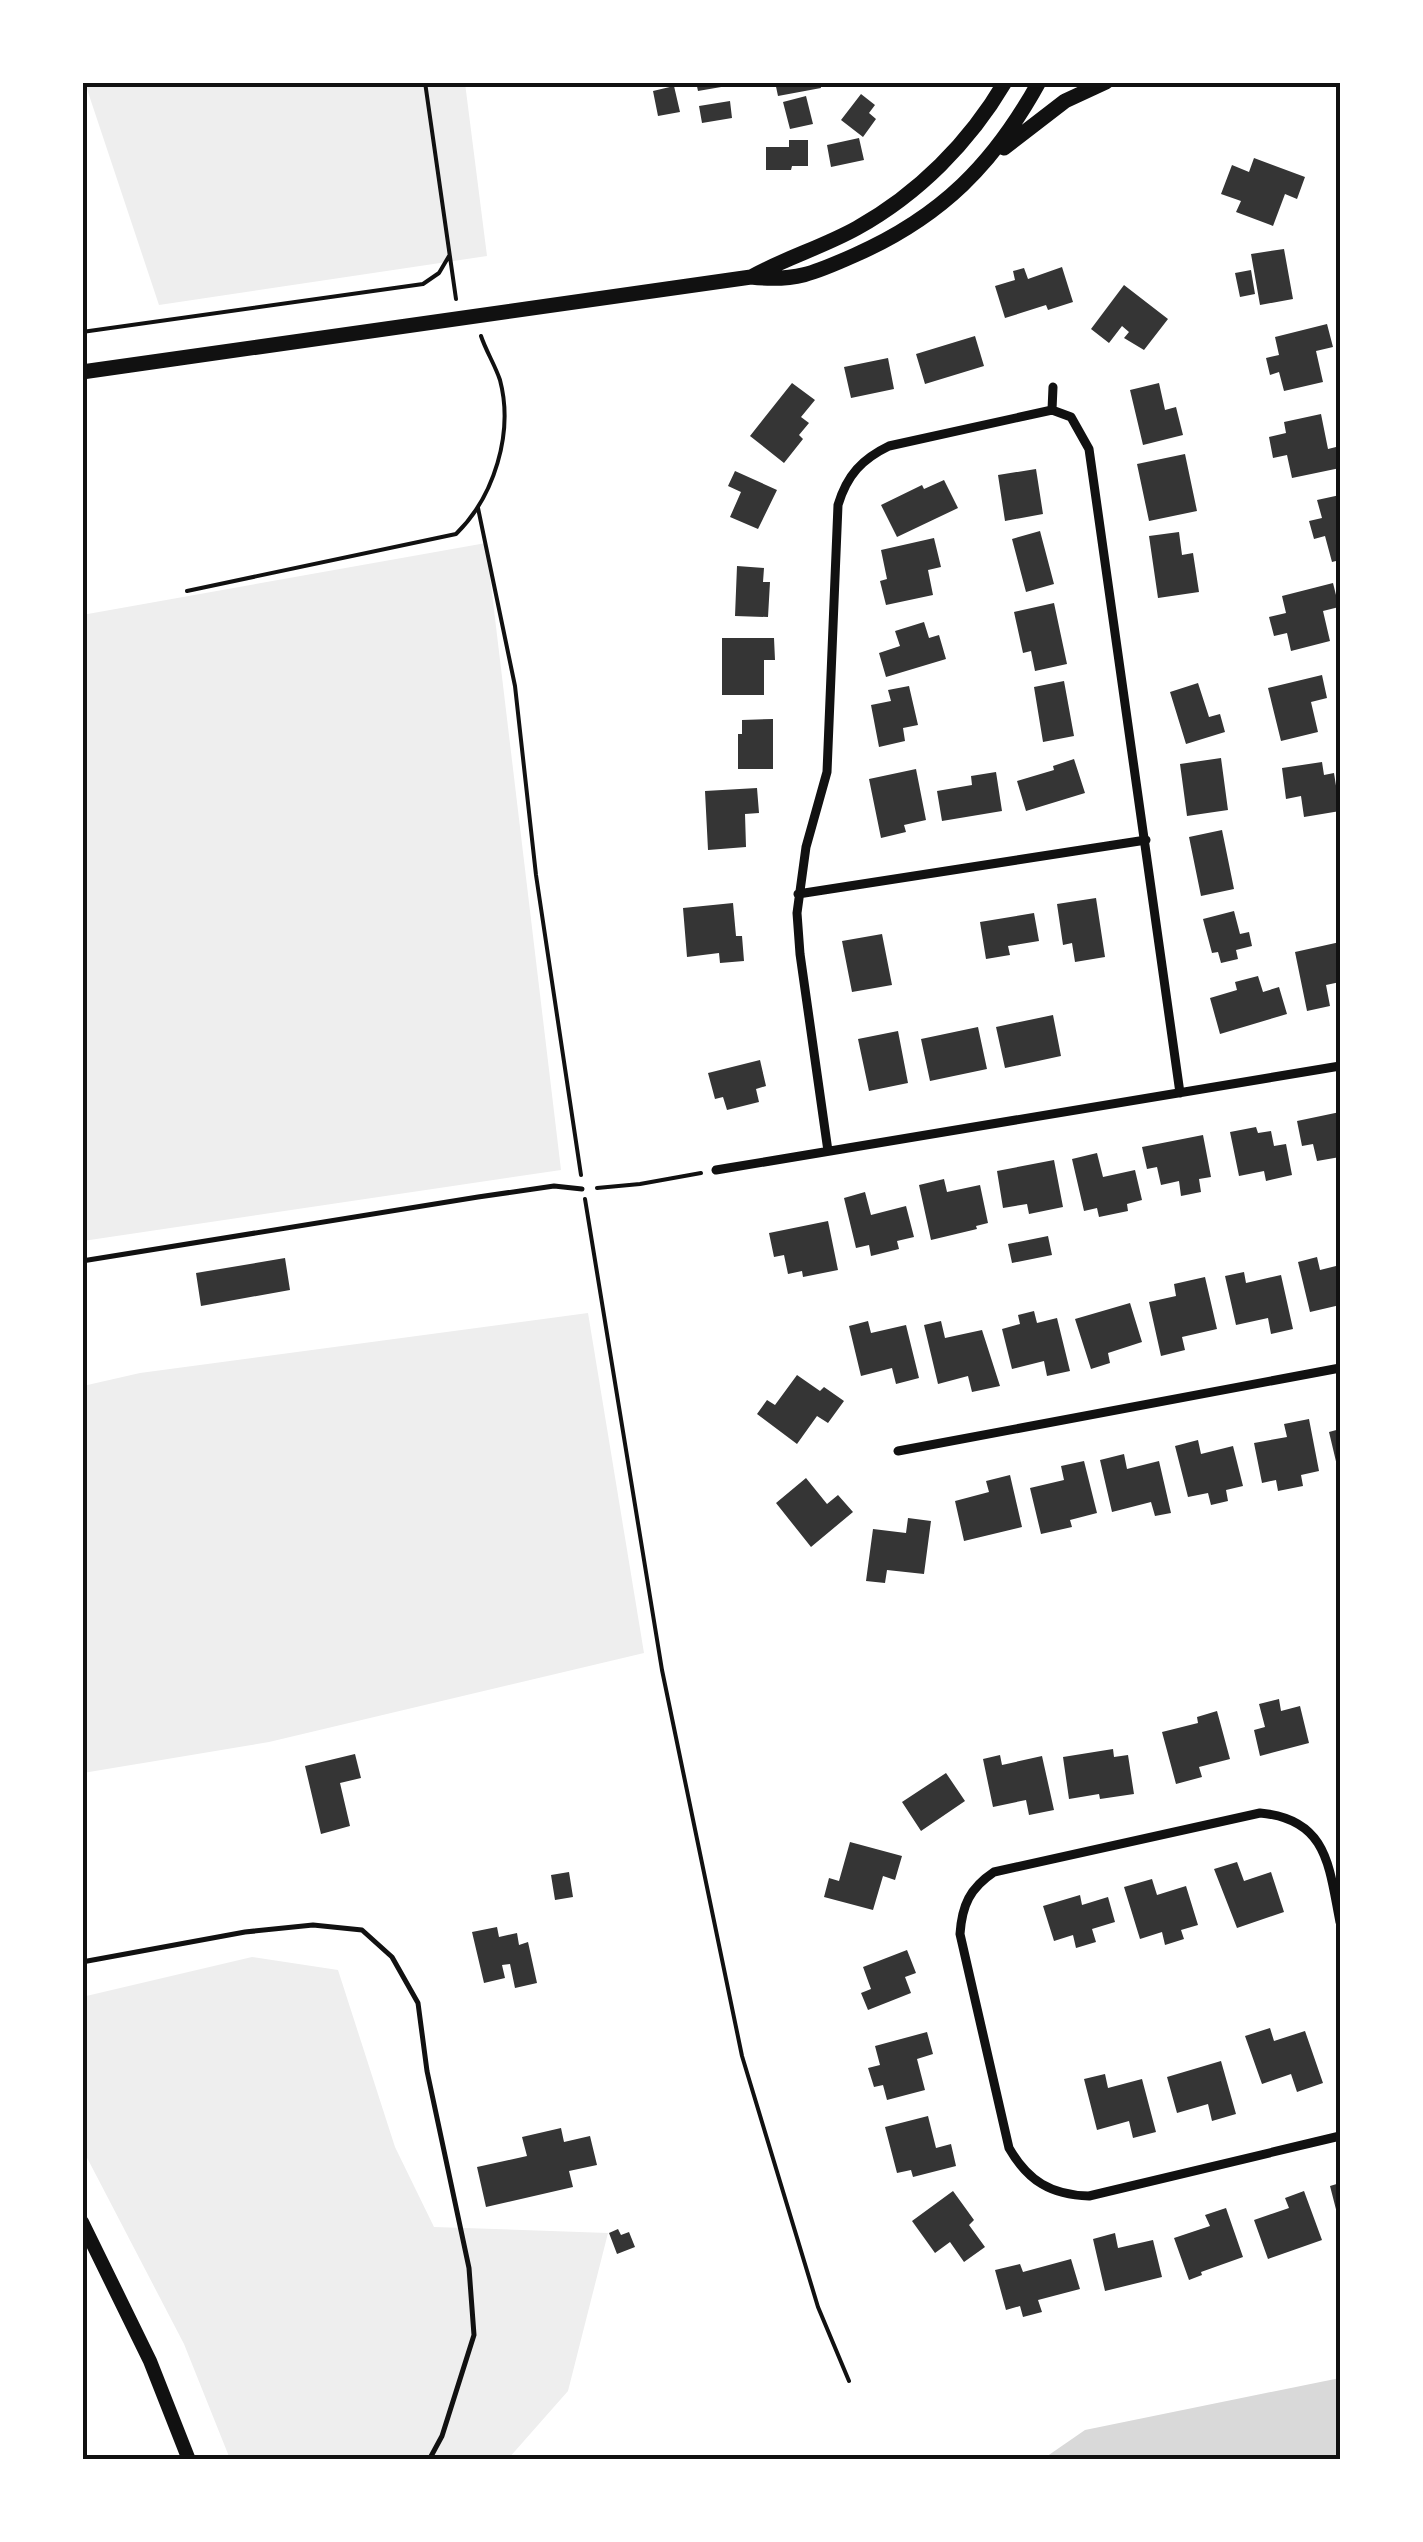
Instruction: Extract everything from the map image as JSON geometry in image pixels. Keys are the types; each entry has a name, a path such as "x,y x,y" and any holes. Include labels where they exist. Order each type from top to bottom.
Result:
{"highway":[{"path":"979,171 1039,82"},
{"path":"82,372 750,276 785,280 824,269 873,247 936,210 1065,100 1106,82"},
{"path":"750,276 856,229 908,194 951,155 1000,87"}],"main road":[{"path":"82,2222 144,2346 190,2460"}],"street":[{"path":"1052,410 1053,387"},
{"path":"828,1152 800,954 798,894 806,847 827,772 838,504 844,484 871,454 890,446 1052,410 1071,417 1088,448 1180,1092"},
{"path":"798,894 1146,840"},
{"path":"716,1170 1340,1066"},
{"path":"898,1452 1340,1368"},
{"path":"1340,1922 1325,1852 1306,1828 1280,1815 1260,1813 1010,1866 979,1882 961,1915 960,1934 1009,2148 1020,2167 1047,2188 1069,2196 1089,2196 1340,2136"}],"lane":[{"path":"82,1261 554,1186 582,1189"},
{"path":"82,1962 245,1932 313,1925 362,1930 392,1958 418,2003 427,2071 469,2268 474,2336 442,2436 429,2460"}],"path":[{"path":"187,591 456,534 478,508 498,462 503,404 499,378 467,318 449,256 425,82"},
{"path":"82,332 422,284 440,274 449,256"},
{"path":"478,508 515,686 536,875 568,1070 582,1189 662,1670 742,2056 818,2308 850,2381"},
{"path":"582,1189 640,1184 716,1170"}],"shaded area":[{"path":"85,83 465,83 487,256 159,305"},
{"path":"486,543 561,1170 83,1241 82,615"},
{"path":"588,1313 644,1653 269,1742 83,1773 83,1386 140,1373"},
{"path":"252,1957 338,1970 395,2147 434,2227 608,2233 568,2391 508,2459 230,2459 184,2344 83,2150 82,1997"},
{"path":"1340,2378 1340,2459 1043,2459 1085,2430"}],"building":[{"path":"696,82 726,82 727,86 698,91"},
{"path":"775,82 820,82 821,88 778,96"},
{"path":"674,86 680,112 658,116 653,91"},
{"path":"861,94 875,105 869,113 876,119 863,137 841,120"},
{"path":"806,96 813,124 790,129 783,102"},
{"path":"730,101 732,118 702,123 699,106"},
{"path":"859,138 864,160 831,167 827,145"},
{"path":"789,140 808,140 808,166 766,170 766,147 789,147"},
{"path":"1254,158 1305,177 1297,199 1285,194 1273,226 1236,212 1241,201 1221,194 1232,165 1249,172"},
{"path":"1284,249 1293,299 1260,305 1251,254"},
{"path":"1062,267 1073,302 1048,310 1046,305 1005,318 995,286 1015,280 1013,271 1024,268 1028,279"},
{"path":"1251,270 1255,294 1240,297 1235,273"},
{"path":"1124,285 1168,319 1144,350 1124,338 1129,332 1122,326 1109,343 1091,329"},
{"path":"1327,324 1333,347 1316,351 1323,382 1284,391 1279,372 1270,375 1266,358 1279,355 1275,337"},
{"path":"975,336 984,366 925,384 916,354"},
{"path":"888,358 894,389 851,398 844,367"},
{"path":"792,383 815,400 801,417 809,423 799,435 803,439 784,463 750,436"},
{"path":"1159,383 1165,410 1176,407 1183,435 1143,445 1130,390"},
{"path":"1321,414 1328,449 1340,446 1340,468 1292,478 1287,455 1273,458 1269,437 1286,433 1284,422"},
{"path":"1185,454 1197,511 1149,521 1137,464"},
{"path":"1036,469 1043,514 1005,521 998,475"},
{"path":"735,471 777,490 758,529 730,517 741,492 728,486"},
{"path":"944,480 958,508 897,537 881,505 922,485 924,489"},
{"path":"1340,495 1340,560 1332,562 1325,536 1314,539 1309,521 1322,518 1317,500"},
{"path":"1040,531 1054,584 1026,592 1012,539"},
{"path":"1179,532 1182,555 1193,553 1199,592 1158,598 1149,536"},
{"path":"934,538 941,567 928,570 933,595 886,605 880,581 887,579 881,550"},
{"path":"737,566 764,568 763,582 770,582 768,617 735,616"},
{"path":"1333,583 1339,607 1323,611 1330,641 1291,651 1287,633 1274,636 1269,617 1286,613 1282,596"},
{"path":"1054,603 1067,664 1035,671 1031,651 1023,653 1014,612"},
{"path":"924,622 929,638 939,635 946,659 886,677 879,653 900,646 895,631"},
{"path":"722,638 774,638 775,660 764,660 764,695 722,695"},
{"path":"1322,675 1327,698 1311,702 1318,732 1281,741 1268,688"},
{"path":"1064,681 1074,736 1043,742 1034,687"},
{"path":"1198,683 1209,717 1220,714 1225,732 1186,744 1170,692"},
{"path":"909,686 918,725 903,728 905,741 879,747 871,705 891,701 888,690"},
{"path":"773,719 773,769 738,769 742,720"},
{"path":"1221,758 1228,810 1187,816 1180,764"},
{"path":"1074,759 1085,793 1026,811 1017,781 1054,770 1053,766"},
{"path":"1322,762 1324,775 1334,773 1340,811 1304,817 1301,796 1286,799 1282,768"},
{"path":"916,769 926,820 904,825 906,832 881,838 869,779"},
{"path":"996,772 1002,811 942,821 937,791 972,785 971,776"},
{"path":"757,788 759,813 745,814 746,847 708,850 705,791"},
{"path":"1222,830 1234,889 1201,896 1189,837"},
{"path":"1096,898 1105,957 1075,962 1072,943 1063,945 1057,904"},
{"path":"733,903 736,936 742,936 744,961 720,963 719,953 687,957 683,908"},
{"path":"1234,911 1240,934 1249,932 1252,946 1236,950 1238,959 1221,963 1218,952 1212,953 1203,919"},
{"path":"1034,913 1039,941 1008,946 1010,955 986,959 980,922"},
{"path":"882,934 892,985 852,992 842,941"},
{"path":"1340,942 1340,982 1326,985 1330,1006 1307,1011 1295,952"},
{"path":"1258,976 1263,992 1279,987 1287,1014 1220,1034 1210,998 1237,990 1235,982"},
{"path":"1053,1015 1061,1056 1005,1068 996,1027"},
{"path":"978,1027 987,1069 930,1081 921,1039"},
{"path":"898,1031 908,1083 869,1091 858,1039"},
{"path":"760,1060 766,1086 756,1089 759,1102 727,1110 723,1097 715,1099 708,1073"},
{"path":"1340,1112 1340,1157 1317,1161 1313,1144 1302,1146 1297,1121"},
{"path":"1256,1127 1258,1133 1271,1131 1274,1146 1286,1144 1292,1175 1266,1181 1264,1171 1239,1176 1230,1132"},
{"path":"1203,1135 1211,1177 1199,1179 1201,1192 1181,1196 1179,1181 1161,1185 1157,1167 1147,1169 1142,1147"},
{"path":"1097,1153 1103,1177 1135,1170 1142,1200 1127,1204 1128,1211 1099,1217 1097,1208 1084,1211 1072,1159"},
{"path":"1054,1160 1063,1207 1029,1214 1027,1204 1003,1208 997,1171"},
{"path":"944,1179 947,1192 980,1185 988,1223 931,1240 919,1185"},
{"path":"865,1192 871,1215 906,1206 914,1237 897,1241 899,1249 871,1256 869,1245 856,1248 844,1198"},
{"path":"828,1221 838,1270 803,1277 802,1271 788,1274 784,1255 774,1257 769,1233"},
{"path":"1048,1236 1052,1255 1012,1263 1008,1244"},
{"path":"1317,1257 1320,1270 1340,1265 1340,1305 1310,1312 1298,1262"},
{"path":"285,1258 290,1290 201,1306 196,1273"},
{"path":"1244,1272 1246,1283 1281,1275 1293,1329 1271,1334 1268,1318 1236,1325 1225,1276"},
{"path":"1205,1277 1217,1329 1182,1337 1185,1350 1161,1356 1149,1302 1176,1296 1174,1284"},
{"path":"1130,1303 1142,1342 1108,1353 1110,1363 1091,1369 1075,1319"},
{"path":"1034,1311 1037,1323 1057,1318 1070,1371 1047,1376 1044,1361 1012,1369 1002,1329 1020,1324 1018,1315"},
{"path":"868,1321 871,1333 906,1325 919,1378 896,1384 892,1368 861,1376 849,1326"},
{"path":"941,1321 945,1338 982,1330 1000,1386 972,1392 968,1376 938,1384 924,1325"},
{"path":"797,1375 844,1401 828,1423 817,1416 797,1444 757,1414 767,1400 775,1405"},
{"path":"1309,1419 1319,1471 1301,1475 1303,1486 1278,1491 1276,1480 1262,1483 1254,1443 1287,1437 1284,1424"},
{"path":"1340,1429 1340,1474 1339,1474 1329,1432"},
{"path":"1198,1440 1201,1454 1233,1446 1243,1486 1226,1490 1228,1501 1211,1505 1208,1493 1188,1497 1175,1446"},
{"path":"1124,1454 1127,1469 1159,1461 1171,1513 1155,1516 1151,1502 1112,1512 1100,1460"},
{"path":"1084,1461 1097,1513 1070,1520 1072,1527 1041,1534 1030,1488 1064,1480 1061,1466"},
{"path":"1010,1475 1022,1527 964,1541 955,1501 989,1492 986,1481"},
{"path":"806,1478 827,1504 838,1495 853,1512 811,1547 776,1503"},
{"path":"908,1518 931,1521 924,1574 887,1570 885,1583 866,1581 873,1529 906,1533"},
{"path":"1279,1699 1281,1711 1300,1706 1309,1743 1260,1756 1254,1730 1265,1727 1259,1704"},
{"path":"1217,1711 1230,1759 1199,1767 1202,1777 1176,1784 1162,1732 1198,1723 1197,1717"},
{"path":"1113,1749 1114,1757 1128,1755 1134,1794 1069,1799 1063,1757"},
{"path":"355,1754 361,1778 340,1783 350,1826 321,1834 305,1766"},
{"path":"1000,1755 1002,1765 1042,1756 1054,1810 1029,1815 1026,1800 993,1807 983,1759"},
{"path":"946,1773 965,1801 921,1831 902,1802"},
{"path":"850,1842 902,1856 895,1880 883,1876 873,1910 824,1897 829,1878 839,1881"},
{"path":"1237,1862 1244,1881 1271,1872 1284,1912 1237,1928 1214,1869"},
{"path":"569,1872 573,1897 555,1900 551,1875"},
{"path":"1152,1879 1157,1895 1186,1886 1198,1925 1181,1930 1184,1939 1165,1945 1162,1932 1140,1939 1124,1887"},
{"path":"1080,1895 1082,1905 1108,1897 1115,1922 1092,1929 1096,1942 1076,1948 1073,1935 1054,1941 1043,1906"},
{"path":"497,1927 499,1937 517,1933 519,1945 528,1942 537,1983 515,1988 510,1964 502,1965 505,1978 484,1983 472,1932"},
{"path":"907,1950 916,1973 905,1977 911,1993 868,2010 861,1993 871,1989 863,1967"},
{"path":"1270,2028 1274,2041 1305,2031 1323,2083 1297,2092 1291,2074 1262,2084 1245,2036"},
{"path":"927,2032 933,2054 917,2059 925,2090 887,2100 883,2085 874,2087 868,2068 880,2065 875,2046"},
{"path":"1221,2061 1236,2114 1212,2121 1208,2104 1177,2113 1167,2077"},
{"path":"1105,2074 1108,2088 1142,2079 1156,2132 1133,2138 1129,2121 1097,2130 1084,2079"},
{"path":"928,2116 936,2148 951,2144 956,2166 913,2177 911,2170 897,2173 885,2127"},
{"path":"561,2128 564,2142 590,2136 597,2165 569,2171 573,2187 486,2207 477,2167 527,2156 522,2137"},
{"path":"1340,2183 1340,2221 1339,2221 1330,2186"},
{"path":"953,2191 974,2220 969,2225 985,2247 964,2262 950,2242 935,2253 912,2221"},
{"path":"1304,2191 1322,2240 1268,2259 1254,2220 1289,2208 1285,2198"},
{"path":"1226,2208 1243,2257 1189,2280 1174,2238 1210,2226 1205,2215"},
{"path":"618,2229 621,2235 629,2232 635,2247 617,2254 609,2233"},
{"path":"1115,2233 1118,2248 1153,2240 1162,2277 1105,2291 1093,2239"},
{"path":"1071,2259 1080,2289 1038,2300 1042,2312 1023,2317 1020,2306 1006,2310 995,2270 1020,2264 1023,2272"}]}
